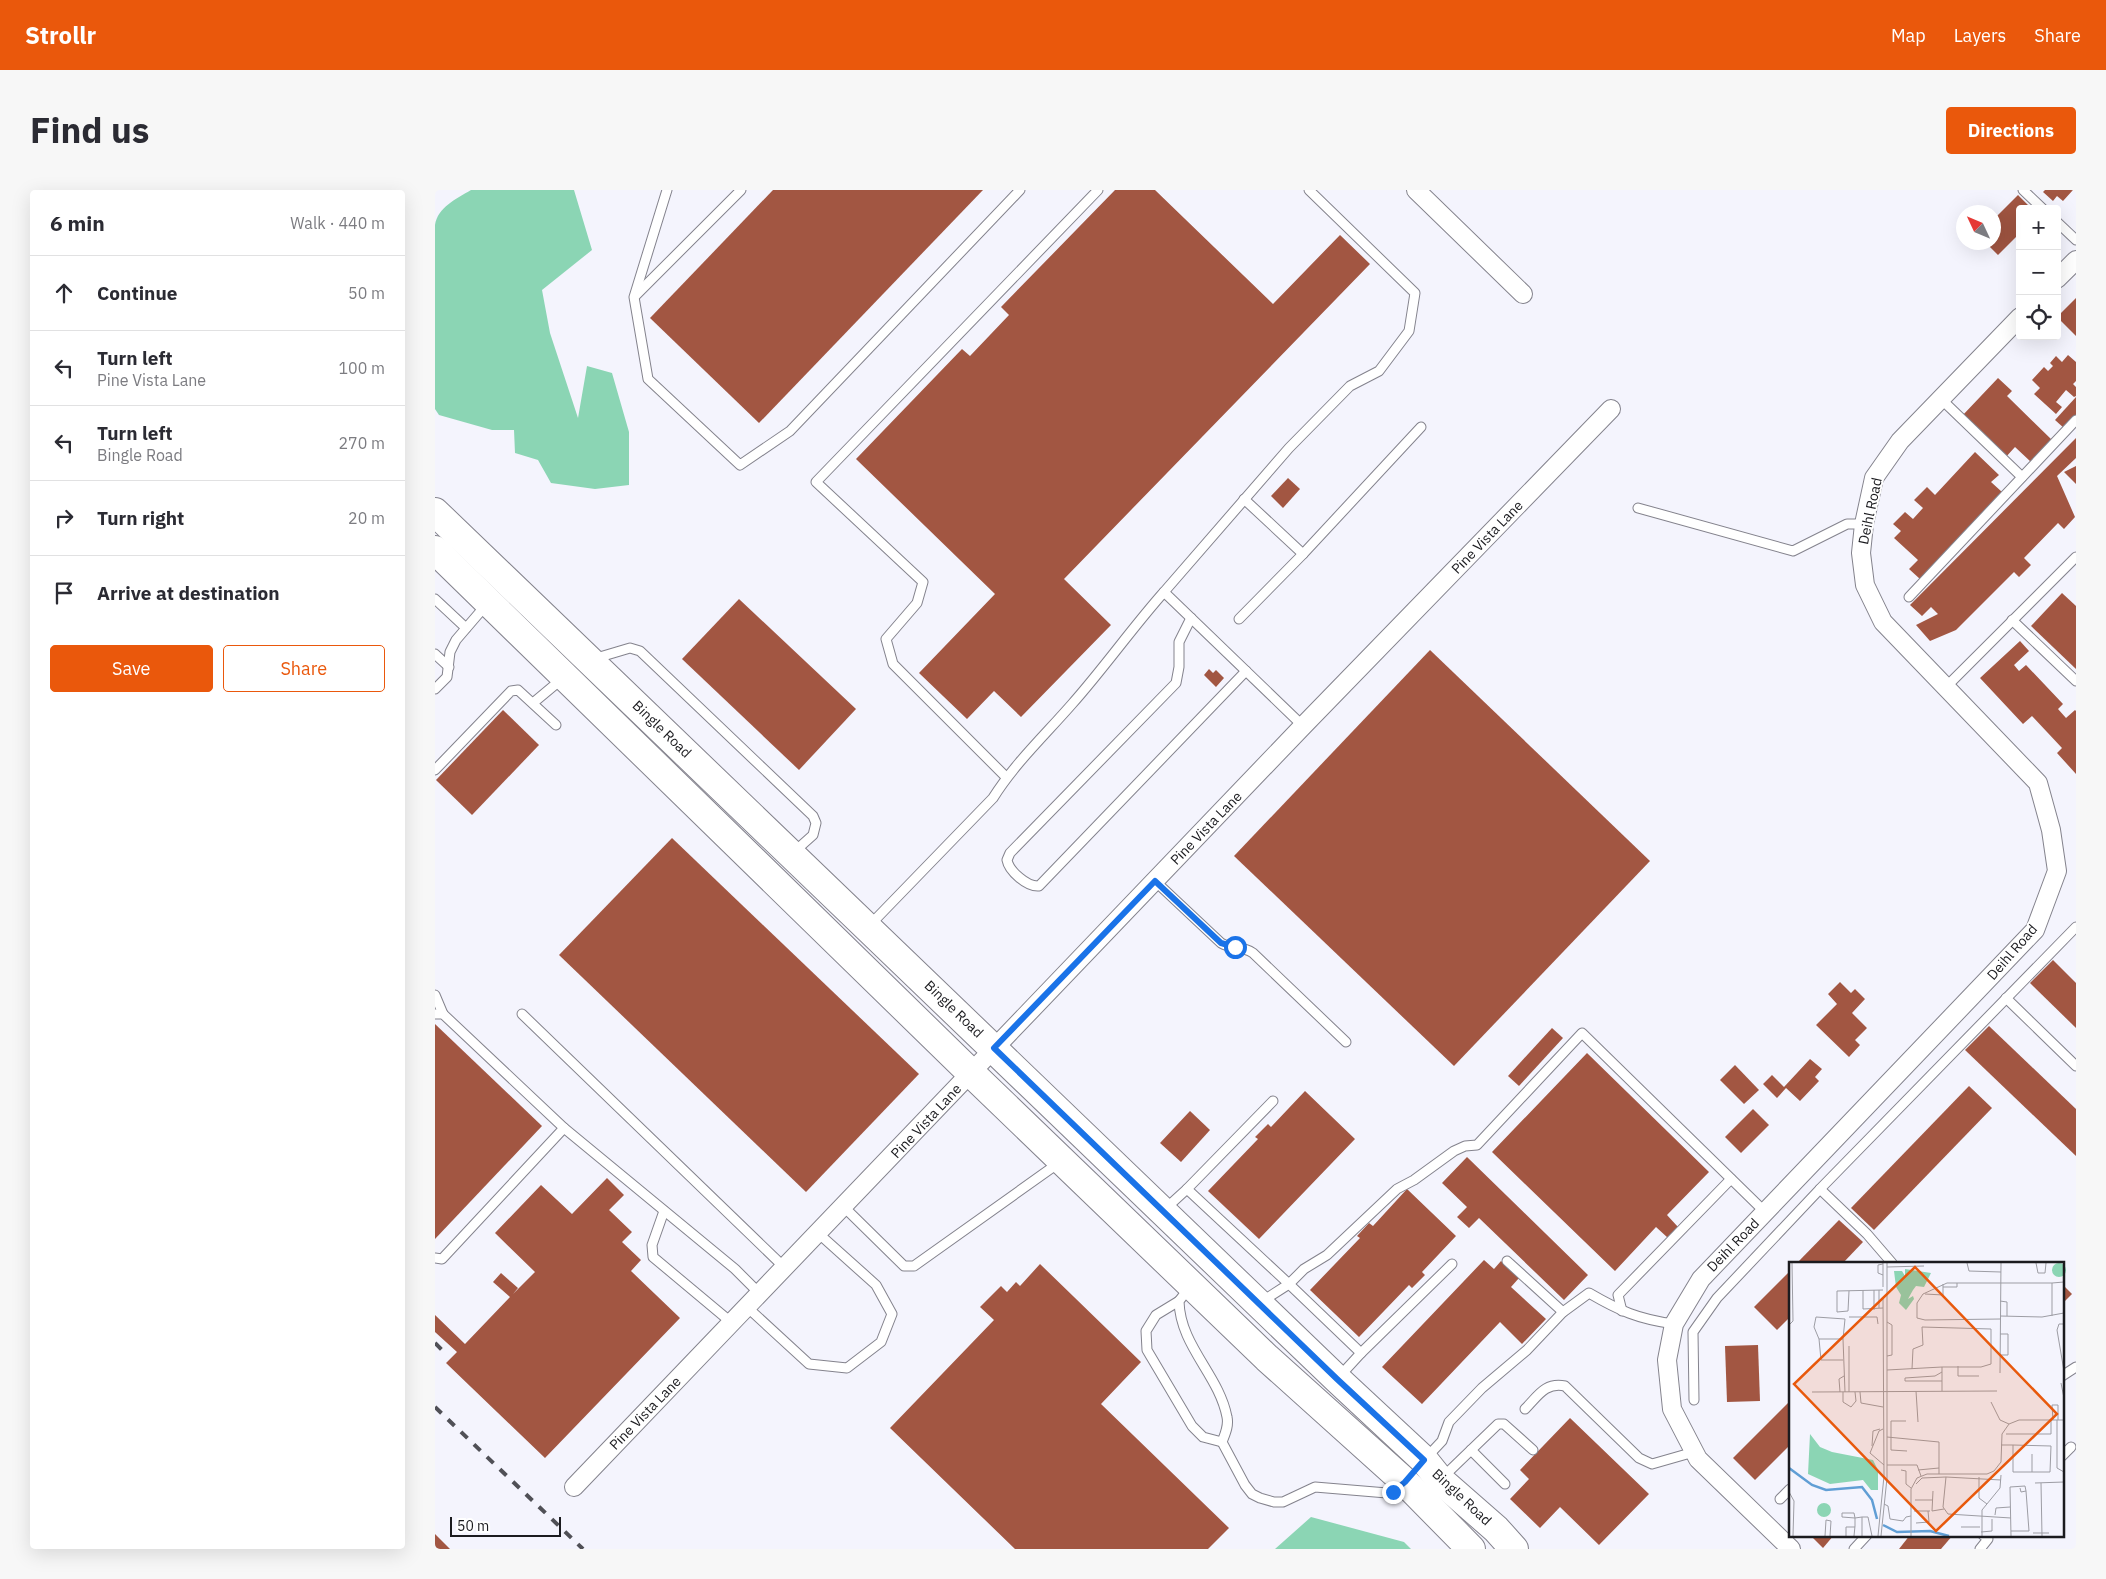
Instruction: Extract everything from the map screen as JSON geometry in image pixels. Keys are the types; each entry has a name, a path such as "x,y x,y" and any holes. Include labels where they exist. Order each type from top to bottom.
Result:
{"main road":[{"name":"Bingle Road","path":"435,512 1164,1210 1337,1379 1496,1529 1514,1549"},
{"name":"Bingle Road","path":"435,550 971,1073 1063,1160 1185,1292 1267,1358 1405,1482 1471,1549"},
{"path":"565,676 591,660"},
{"path":"770,876 791,854"},
{"path":"1185,1292 1215,1260"},
{"path":"1405,1482 1432,1470"}],"street":[{"path":"1418,191 1523,294"},
{"path":"2061,275 2076,261"},
{"name":"Deihl Road","path":"1791,1549 1698,1459 1672,1409 1667,1360 1674,1324 1701,1279 2035,930 2046,904 2057,871 2051,830 2038,783 1883,622 1865,585 1861,552 1864,524 1874,478 1900,441 2016,322"},
{"name":"Pine Vista Lane","path":"574,1487 1303,726 1611,410"}],"lane":[{"path":"667,190 634,297 648,379 740,465 790,431 1020,190"},
{"path":"634,297 741,190"},
{"path":"1006,777 893,664 886,639 917,603 923,582 816,482 1098,190"},
{"path":"868,927 993,798 1006,777 1073,703 1148,610 1289,448 1350,386 1379,372 1409,331 1415,293 1309,190"},
{"path":"2023,190 2039,205"},
{"path":"2061,226 2076,240"},
{"path":"1940,398 2022,477"},
{"path":"1909,597 2076,420"},
{"path":"1239,619 1303,554 1421,427"},
{"path":"1244,499 1303,554"},
{"path":"1638,508 1793,551 1847,524 1864,524"},
{"path":"1946,687 2076,557"},
{"path":"1165,592 1303,726"},
{"path":"435,599 466,628"},
{"path":"435,690 447,677 450,652 456,640 489,602"},
{"path":"1191,618 1179,642 1179,668 1176,683 1010,853 1007,860 1008,865 1018,875 1027,883 1035,887 1039,886 1246,671"},
{"path":"2011,620 2076,681"},
{"path":"591,660 631,648 640,651 813,816 816,822 813,835 791,854"},
{"path":"435,654 449,667"},
{"path":"533,703 565,676"},
{"path":"435,770 511,691 518,690 556,725"},
{"path":"1155,881 1221,943 1228,946 1246,948 1253,953 1347,1042"},
{"path":"1694,1400 1693,1332 1717,1298 1819,1189 2076,927"},
{"path":"435,995 439,1014 564,1128 735,1270 760,1294"},
{"path":"2006,998 2076,1066"},
{"path":"522,1014 785,1268"},
{"path":"1259,1303 1289,1284 1304,1269 1327,1255 1397,1189 1414,1180 1454,1151 1465,1146 1477,1144 1582,1034 1765,1212"},
{"path":"1164,1210 1273,1101"},
{"path":"435,1258 443,1259 564,1128"},
{"path":"844,1207 893,1257 904,1266 913,1266 1063,1160"},
{"path":"1621,1312 1618,1295 1731,1179"},
{"path":"1187,1189 1361,1354"},
{"path":"1819,1189 1867,1234 1891,1262"},
{"path":"664,1211 652,1246 653,1257 732,1323"},
{"path":"747,1307 809,1364 847,1368 881,1342 892,1314 876,1285 819,1233"},
{"path":"1507,1260 1563,1312"},
{"path":"1337,1379 1452,1264"},
{"path":"1185,1292 1179,1314 1186,1334 1218,1392 1228,1417 1227,1430 1222,1442"},
{"path":"1185,1292 1156,1315 1146,1331 1147,1350 1192,1426 1203,1437 1222,1442 1245,1485 1252,1494 1274,1502 1289,1500 1315,1487 1387,1493 1396,1490 1405,1482"},
{"path":"1432,1470 1449,1422 1482,1388 1527,1350 1563,1312 1589,1292 1621,1312 1648,1321 1674,1324"},
{"path":"2063,1375 2076,1367"},
{"path":"1525,1409 1547,1387 1554,1384 1565,1386 1639,1458 1652,1464 1694,1452"},
{"path":"1432,1470 1471,1450 1498,1424 1504,1424 1533,1450"},
{"path":"2063,1455 2071,1447"},
{"path":"1471,1450 1505,1484"},
{"path":"1780,1500 1789,1490"},
{"path":"1854,1549 1866,1536"},
{"path":"1980,1549 1987,1537"}],"green space":[{"path":"471,190 574,190 592,250 542,290 550,333 578,418 587,366 612,373 629,432 629,485 595,489 551,483 538,460 515,453 514,430 492,430 439,415 435,409 435,225 444,208"},
{"path":"1311,1517 1404,1542 1411,1549 1275,1549"}],"building":[{"path":"773,190 983,190 759,423 650,318"},
{"path":"1115,190 1155,190 1273,304 1340,235 1370,264 1064,579 1111,625 1021,717 994,691 967,719 919,673 995,594 856,459 962,349 970,356 1009,315 1001,307"},
{"path":"2045,190 2073,190 2063,201 2057,196 2053,201 2043,192"},
{"path":"2018,195 2028,205 2016,205 2016,237 1998,255 1993,250 2001,250 2001,212"},
{"path":"2076,298 2076,336 2061,321 2061,313"},
{"path":"2068,355 2076,362 2076,381 2073,384 2076,387 2076,396 2074,397 2066,390 2056,402 2062,407 2056,414 2034,394 2040,388 2032,380 2044,367 2048,371 2053,366 2050,363 2056,356 2062,362"},
{"path":"1998,378 2012,391 2007,396 2052,440 2031,462 2015,447 2005,458 1962,416"},
{"path":"2076,397 2076,417 2065,429 2055,420"},
{"path":"2076,438 2076,458 2057,476 2075,517 2064,529 2058,523 2024,558 2031,565 2019,577 2014,572 1956,630 1930,641 1916,625 1938,614 1931,607 1922,616 1910,605"},
{"path":"1975,452 1999,475 1991,482 2002,492 1920,579 1909,569 1918,560 1894,538 1901,531 1893,524 1905,512 1913,519 1923,508 1914,500 1927,487 1935,495"},
{"path":"2076,466 2076,484 2064,472"},
{"path":"1288,478 1300,489 1283,508 1271,496"},
{"path":"2062,593 2076,606 2076,669 2031,626"},
{"path":"739,599 856,709 799,770 682,659"},
{"path":"2020,641 2029,651 2014,665 2019,671 2026,665 2063,704 2058,709 2066,718 2076,711 2076,774 2057,753 2062,748 2032,716 2023,724 1980,678"},
{"path":"1430,650 1650,861 1454,1066 1234,856"},
{"path":"1209,669 1213,673 1216,670 1224,678 1216,687 1204,675"},
{"path":"503,710 539,745 472,815 436,780"},
{"path":"672,838 919,1074 806,1192 559,955"},
{"path":"2053,960 2076,983 2076,1028 2030,983"},
{"path":"1840,982 1851,993 1855,989 1865,999 1852,1013 1867,1028 1855,1040 1860,1045 1849,1057 1816,1025 1837,1004 1828,994"},
{"path":"435,1024 542,1126 435,1239"},
{"path":"1989,1026 2076,1109 2076,1156 1965,1050"},
{"path":"1552,1028 1563,1038 1519,1086 1508,1076"},
{"path":"1587,1053 1709,1172 1667,1215 1678,1227 1668,1238 1656,1227 1615,1271 1492,1152"},
{"path":"1810,1059 1822,1069 1815,1077 1819,1081 1800,1101 1786,1088 1777,1098 1763,1084 1772,1075 1784,1087"},
{"path":"1735,1065 1759,1090 1744,1104 1720,1080"},
{"path":"1969,1086 1992,1108 1874,1230 1851,1208"},
{"path":"1305,1091 1355,1139 1259,1239 1208,1191 1258,1139 1255,1137 1268,1124 1271,1127"},
{"path":"1753,1109 1769,1125 1741,1153 1725,1137"},
{"path":"1190,1111 1210,1130 1181,1162 1160,1143"},
{"path":"1467,1157 1588,1275 1564,1300 1479,1218 1469,1228 1457,1217 1467,1207 1442,1183"},
{"path":"607,1178 624,1195 609,1210 632,1232 622,1242 641,1260 631,1271 680,1318 545,1458 446,1363 457,1352 435,1332 435,1315 465,1344 510,1297 493,1282 501,1273 518,1288 513,1294 535,1272 495,1233 541,1185 572,1214"},
{"path":"1407,1189 1456,1236 1422,1272 1425,1275 1412,1288 1409,1285 1359,1337 1310,1290 1360,1238 1357,1236 1369,1223 1373,1226"},
{"path":"1839,1220 1863,1242 1844,1262 1798,1262"},
{"path":"1484,1260 1494,1269 1501,1261 1519,1278 1511,1287 1546,1319 1522,1344 1500,1322 1422,1404 1382,1367"},
{"path":"1040,1264 1141,1362 1101,1404 1229,1528 1208,1549 1015,1549 890,1428 994,1320 980,1307 1001,1286 1007,1292 1016,1282 1020,1286"},
{"path":"1789,1272 1789,1318 1777,1330 1754,1307"},
{"path":"2063,1285 2072,1294 2063,1303"},
{"path":"1758,1345 1760,1401 1727,1402 1725,1346"},
{"path":"1789,1402 1789,1446 1755,1480 1733,1458"},
{"path":"1570,1418 1649,1494 1599,1545 1560,1507 1540,1528 1510,1499 1529,1479 1520,1470"},
{"path":"435,1534 450,1549 435,1549"},
{"path":"1811,1536 1833,1536 1823,1548"},
{"path":"1909,1536 1952,1536 1941,1549 1899,1549"}],"railway":[{"path":"435,1343 447,1355"},
{"path":"435,1407 583,1549"}],"route":[{"path":"1235,947 1221,943 1155,881 994,1048 1337,1379 1424,1460 1405,1482 1393,1492"}]}
